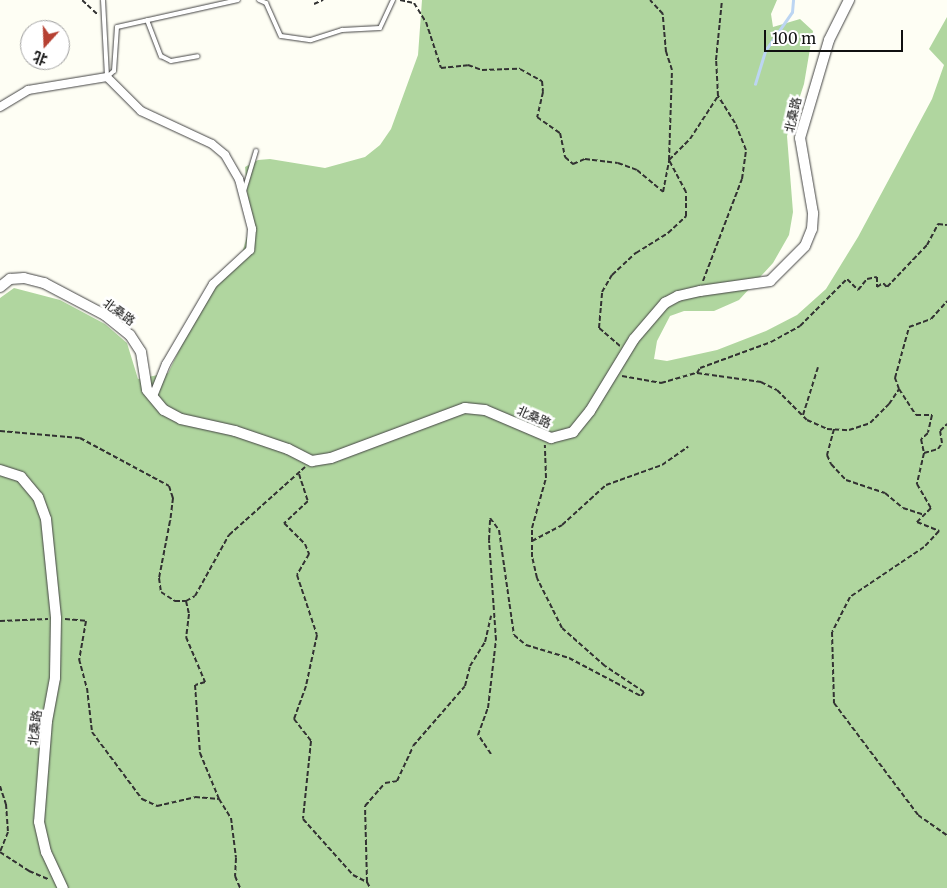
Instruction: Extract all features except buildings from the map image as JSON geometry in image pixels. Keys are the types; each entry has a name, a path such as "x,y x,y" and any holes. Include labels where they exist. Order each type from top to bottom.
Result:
{"street":[{"name":"北桑路","path":"0,288 10,279 37,281 105,315 130,335 141,352 147,390 164,410 181,419 288,448 312,461 332,458 465,408 486,410 552,438 573,432 590,411 611,373 626,351 665,304 678,296 700,291 770,281 805,246 812,230 813,213 800,138 829,40 849,0"},
{"path":"0,108 28,90 107,77 141,111 212,144 225,155 239,179 252,229 250,250 213,284 166,364 153,397"},
{"name":"北桑路","path":"0,470 21,477 38,498 46,519 56,618 55,678 47,720 39,822 46,852 62,886"}],"lane":[{"path":"103,0 107,77"},
{"path":"107,77 114,71 117,28 238,0"},
{"path":"259,0 266,3 281,36 311,40 342,30 380,28 393,0"},
{"path":"147,20 161,56 171,61 198,56"},
{"path":"243,196 256,151"}],"path":[{"path":"82,0 103,19"},
{"path":"314,4 323,0"},
{"path":"398,0 414,3 426,22 441,68 468,65 501,72 520,69 542,80 543,92 537,117 560,133 565,157 573,164 586,159 618,164 637,170 663,192 669,160 672,70 666,52 663,14 650,0"},
{"path":"700,291 742,179 746,150 735,123 718,96 716,60 722,0"},
{"path":"669,160 690,139 718,96"},
{"path":"626,351 599,328 602,292 612,275 636,252 668,233 686,216 686,192 669,160"},
{"path":"697,374 700,368 771,342 800,326 846,280 858,290 868,278 877,276 877,287 883,283 887,287 921,253 938,224 947,225"},
{"path":"947,301 930,319 909,327 895,378 899,389 916,415 932,415 928,433 921,439 924,454 917,484 931,508 917,522 940,531 924,547 850,598 832,632 834,703 918,815 947,835"},
{"path":"802,416 818,367"},
{"path":"611,373 638,381 661,383 697,374 761,382 777,390 802,416 827,429 849,430 870,423 899,389"},
{"path":"924,454 938,449 942,443 940,432 947,424"},
{"path":"834,429 828,455 831,464 846,480 885,493 903,508 924,515"},
{"path":"0,431 80,438 169,486 173,498 159,578 161,592 167,599 186,601 195,596 229,535 312,461"},
{"path":"491,754 478,735 491,691 496,640 492,613 490,518 499,530 514,635 526,645 569,658 641,696 644,692 605,666 562,628 536,578 532,528 546,478 545,444 552,438"},
{"path":"532,540 562,525 606,485 662,465 688,447"},
{"path":"298,473 308,501 284,523 306,544 309,554 297,575 317,635 306,686 294,719 311,740 303,819 353,875 367,882"},
{"path":"186,601 189,614 186,637 205,682 194,685 200,753 218,799 231,818 236,858 235,876 240,888"},
{"path":"370,888 367,882 365,806 385,782 397,781 413,746 465,686 470,666 485,642 492,613"},
{"path":"0,621 56,618 86,621 79,659 87,688 92,732 142,800 157,806 195,797 218,799"},
{"path":"0,786 6,804 8,832 0,852 29,871 62,886"}],"green space":[{"path":"422,0 777,0 771,14 773,27 800,19 813,31 804,84 787,136 793,212 789,235 773,263 739,300 714,311 684,311 670,316 657,341 654,359 667,361 717,350 766,331 797,315 826,289 858,237 932,99 944,65 929,49 947,17 947,888 0,888 0,298 14,288 60,300 105,324 127,343 138,379 168,373 209,289 240,260 250,226 245,167 258,160 270,159 325,168 365,157 380,145 391,129 418,55"}],"waterway":[{"path":"755,84 765,51 792,12 793,0"}]}
